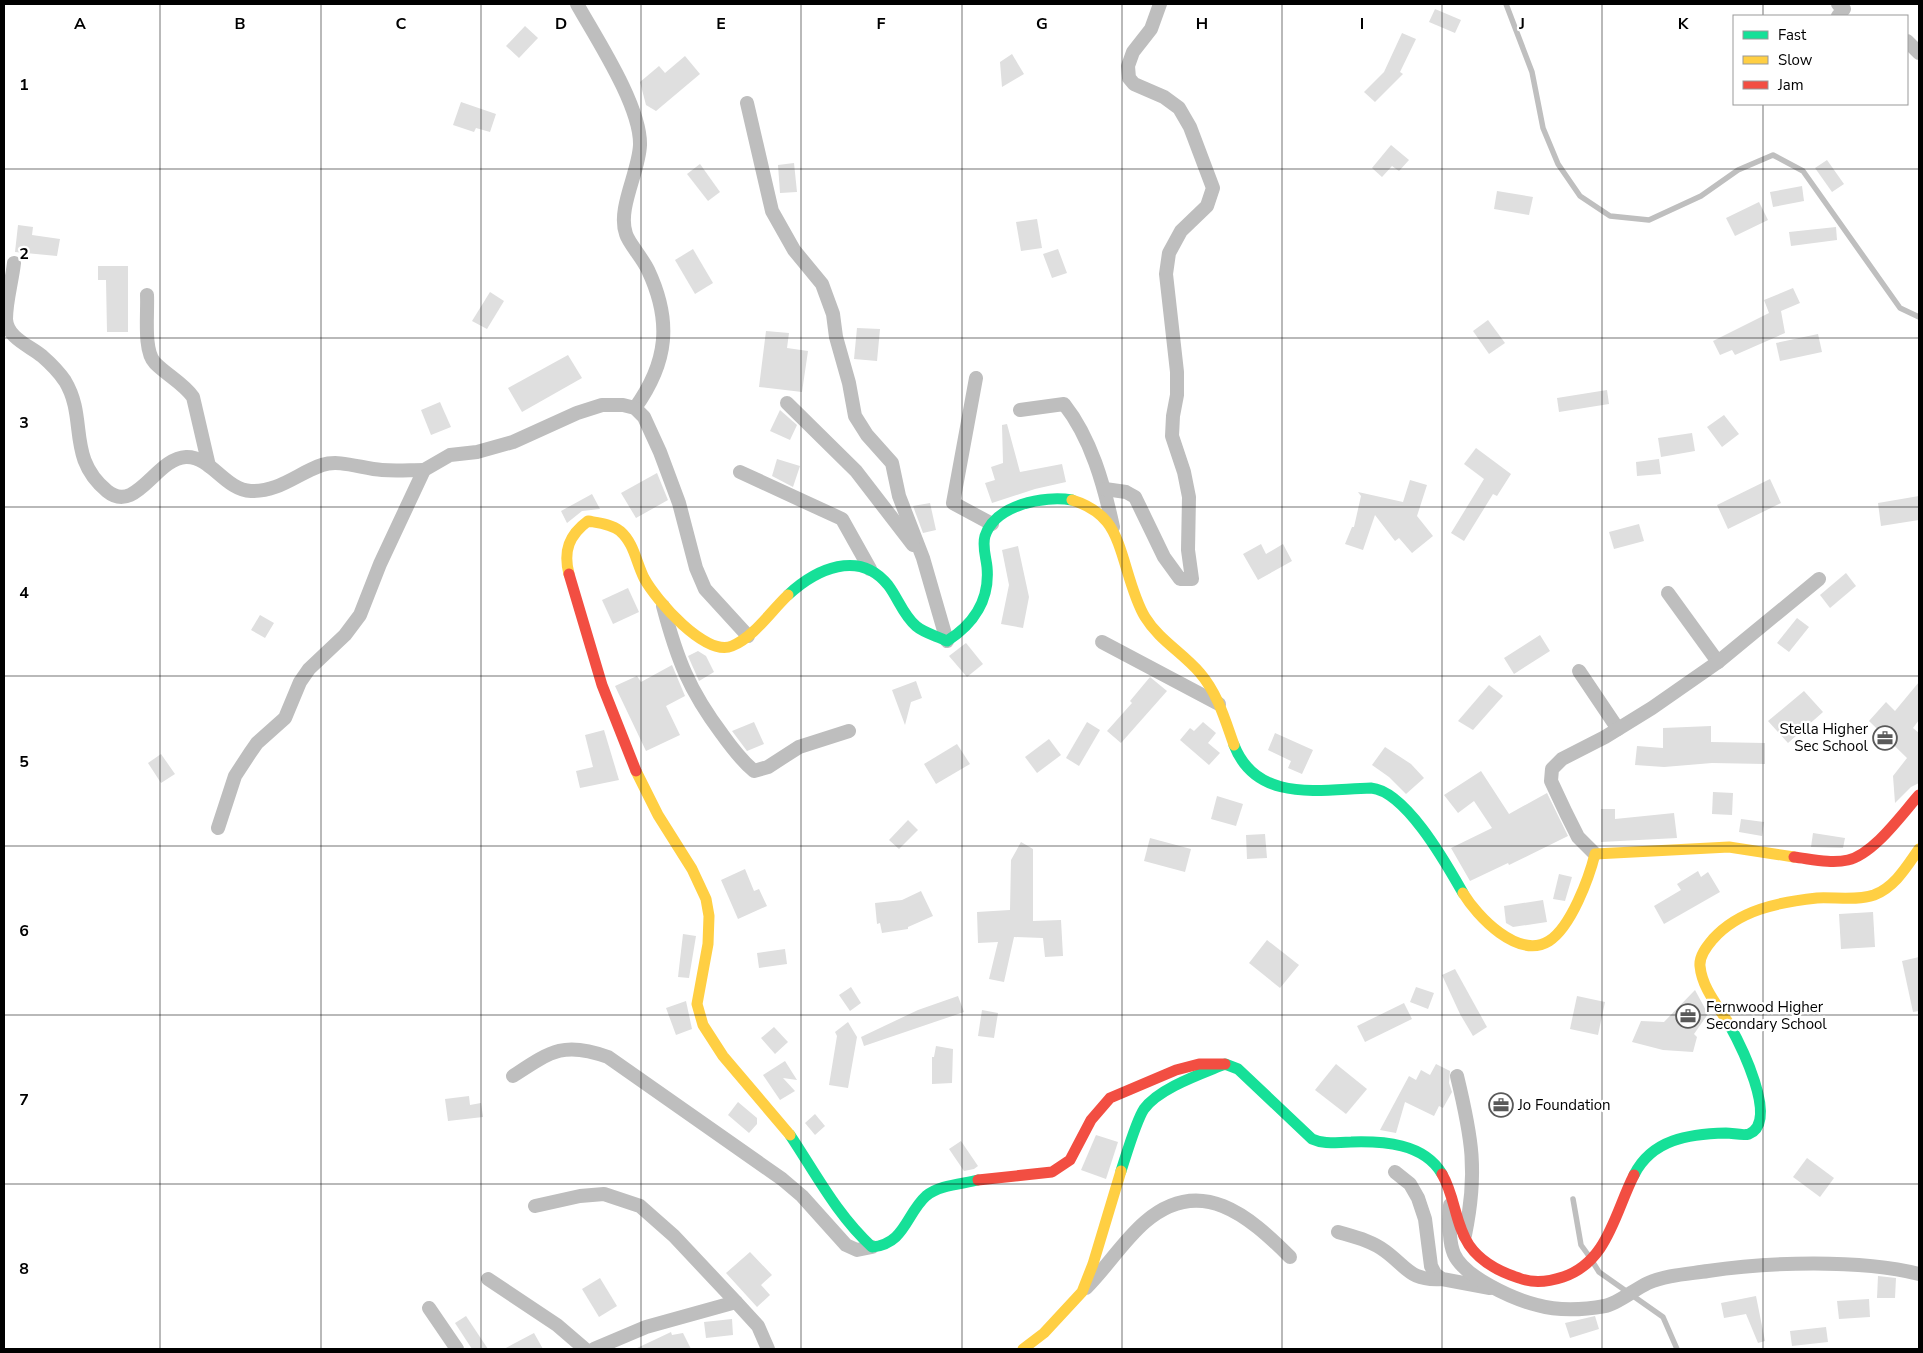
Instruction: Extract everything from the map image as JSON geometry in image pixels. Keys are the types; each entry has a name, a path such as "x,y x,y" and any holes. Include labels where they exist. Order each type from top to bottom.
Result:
{"street":[{"path":"577,4 634,113 639,133 640,145 624,218 626,235 638,251 648,270 660,301 664,325 657,370 650,386 634,408"},
{"path":"1105,489 1126,492 1135,498 1164,556 1180,580 1192,579 1188,550 1189,497 1184,472 1172,436 1173,416 1178,395 1166,274 1169,253 1180,231 1207,206 1213,188 1190,127 1179,108 1164,97 1134,84 1129,78 1128,66 1133,52 1150,29 1160,4"},
{"path":"1838,4 1844,9 1839,15"},
{"path":"1908,42 1919,53"},
{"path":"747,104 772,210 794,250 822,284 833,314 836,337 849,383 855,416 867,435 892,463 899,496 923,558 946,641"},
{"path":"14,263 6,321 10,332 22,343 41,355 65,381 73,403 80,449 85,465 96,480 116,498 124,499 143,487 170,463 184,457 196,458 236,487 251,491 270,489 286,484 322,465 335,464 383,470 424,470 450,455 477,452 513,442 576,412 602,405 623,405 634,408 644,417 660,452 679,503 696,568 705,589 748,636"},
{"path":"147,295 147,343 149,354 154,362 187,388 193,397 209,466"},
{"path":"976,378 953,504 992,524"},
{"path":"787,403 856,471 923,558"},
{"path":"1020,410 1064,404 1075,419 1105,489 1116,540 1134,596 1144,618 1155,634 1205,678 1220,705 1242,763 1263,782 1308,791 1377,788 1395,800 1421,826 1473,909 1483,920 1505,936 1526,945 1549,941 1574,912 1590,876 1595,854"},
{"path":"218,828 235,776 250,752 257,743 285,718 300,682 309,669 322,654 344,635 360,615 380,564 424,470"},
{"path":"740,472 842,518 870,569 887,584 916,626 946,641"},
{"path":"946,641 957,636 975,618 984,596 987,579 984,539 992,524 1002,515 1028,503 1061,498 1079,502 1095,510 1108,524 1116,540"},
{"path":"870,569 851,564 814,574 800,583 773,607 748,636 732,647 717,648 695,636 652,590 625,536 610,524 588,521 573,531 566,546 566,562 593,666 652,805 690,865 704,893 709,933 706,961 699,989 698,1008 704,1028 715,1047 763,1098 786,1129 831,1201 857,1235 872,1247"},
{"path":"1819,579 1718,662 1652,708 1618,729 1562,758 1552,769 1551,782 1578,837 1595,854 1729,847 1825,861 1849,860 1870,849 1919,795"},
{"path":"1668,593 1718,662"},
{"path":"662,601 672,640 686,678 699,703 741,760 754,770 768,767 798,747 849,731"},
{"path":"1102,642 1220,705"},
{"path":"1579,671 1618,729"},
{"path":"514,1076 540,1058 560,1049 578,1048 608,1057 782,1178 802,1196 846,1245 857,1250 885,1246 900,1233 926,1196 941,1188 992,1177 1052,1172 1070,1160 1091,1120 1110,1098 1176,1070 1199,1064 1225,1064 1242,1073 1312,1139 1324,1145 1343,1142 1387,1143 1410,1148 1438,1166 1451,1192 1464,1238 1472,1250 1494,1268 1522,1280 1545,1282 1577,1272 1596,1258 1613,1225 1636,1170 1659,1145 1686,1137 1734,1133 1745,1135 1753,1131 1760,1109 1741,1048 1705,983 1700,963 1706,947 1720,931 1744,915 1764,907 1822,898 1861,898 1875,894 1884,889 1897,877 1919,849"},
{"path":"1082,1292 1094,1264 1125,1158 1144,1108 1159,1096 1186,1080 1225,1064"},
{"path":"1458,1076 1471,1132 1473,1173 1471,1204 1464,1238"},
{"path":"1395,1172 1410,1184 1418,1198 1425,1219 1431,1266 1435,1274 1442,1280"},
{"path":"1451,1192 1450,1230 1454,1254 1467,1271 1501,1290 1536,1305 1571,1309 1607,1306 1650,1282 1680,1275 1730,1268 1842,1266 1893,1268 1919,1274"},
{"path":"535,1206 580,1196 604,1194 640,1206 674,1236 758,1326 768,1349"},
{"path":"1023,1349 1044,1333 1101,1273 1145,1222 1178,1203 1214,1202 1228,1206 1262,1229 1290,1257"},
{"path":"1338,1232 1370,1242 1425,1280 1442,1280 1501,1290"},
{"path":"488,1279 557,1325 585,1349"},
{"path":"594,1349 646,1327 736,1302"},
{"path":"430,1308 457,1349"}],"building":[{"path":"1435,9 1461,20 1455,33 1429,22"},
{"path":"525,26 538,38 519,58 506,46"},
{"path":"1402,33 1416,39 1400,72 1403,74 1375,102 1364,92 1384,72"},
{"path":"1012,54 1024,74 1002,87 1000,62"},
{"path":"685,56 700,74 656,111 646,105 640,82 659,66 665,73"},
{"path":"461,102 496,114 490,132 476,128 474,132 453,125"},
{"path":"1391,145 1409,160 1399,171 1392,166 1382,177 1372,168"},
{"path":"1827,160 1844,184 1832,192 1815,168"},
{"path":"794,163 797,192 780,193 778,165"},
{"path":"700,164 720,192 708,201 687,174"},
{"path":"1802,186 1804,201 1773,207 1770,192"},
{"path":"1497,191 1533,197 1529,215 1494,209"},
{"path":"1759,202 1768,220 1735,236 1726,218"},
{"path":"1037,219 1042,248 1021,251 1016,222"},
{"path":"18,225 33,227 32,235 60,239 57,256 15,252"},
{"path":"1836,227 1837,240 1791,246 1789,232"},
{"path":"693,249 713,283 695,294 675,260"},
{"path":"1058,249 1067,273 1052,278 1043,254"},
{"path":"98,266 128,266 128,332 107,332 106,280 98,280"},
{"path":"1793,288 1800,303 1781,311 1785,333 1735,355 1732,350 1720,355 1713,341 1769,313 1764,300"},
{"path":"490,292 504,301 487,329 472,321"},
{"path":"1488,320 1505,343 1489,354 1473,331"},
{"path":"857,328 880,329 877,361 854,359"},
{"path":"766,331 789,333 787,348 808,351 802,392 759,387"},
{"path":"1818,334 1822,352 1780,361 1776,343"},
{"path":"568,355 582,378 522,412 508,388"},
{"path":"1607,390 1609,404 1559,412 1557,398"},
{"path":"440,402 451,427 431,435 421,410"},
{"path":"780,410 797,425 790,440 770,431"},
{"path":"1724,415 1739,434 1722,447 1707,427"},
{"path":"1007,424 1020,472 1062,464 1066,482 1035,489 992,503 985,483 995,480 991,467 1003,463 1002,425"},
{"path":"1692,433 1695,451 1661,457 1658,438"},
{"path":"1476,448 1511,474 1497,496 1493,494 1464,541 1451,533 1484,479 1464,464"},
{"path":"777,459 800,466 793,487 772,476"},
{"path":"1659,459 1661,474 1637,476 1636,462"},
{"path":"657,473 668,500 636,518 621,493"},
{"path":"1770,479 1781,503 1728,529 1717,505"},
{"path":"1410,480 1427,485 1417,516 1433,536 1412,553 1399,538 1395,541 1375,515 1363,550 1345,544 1352,527 1354,527 1361,496 1358,492 1403,502"},
{"path":"592,494 600,509 582,511 567,523 561,511"},
{"path":"1919,496 1919,520 1881,526 1878,503"},
{"path":"930,503 936,530 923,533 913,506"},
{"path":"1639,524 1644,541 1614,549 1609,532"},
{"path":"1261,544 1266,554 1283,544 1292,561 1258,580 1243,554"},
{"path":"1018,546 1029,597 1023,628 1001,624 1009,585 1002,550"},
{"path":"1846,573 1856,586 1830,608 1820,595"},
{"path":"628,588 639,612 613,624 602,600"},
{"path":"260,615 274,623 265,638 251,630"},
{"path":"1797,618 1809,627 1789,652 1777,643"},
{"path":"1540,635 1550,651 1514,674 1504,658"},
{"path":"966,643 983,664 967,677 949,656"},
{"path":"698,651 706,656 714,672 699,681 688,656"},
{"path":"672,665 685,696 666,706 680,735 646,751 615,686 637,676 641,682"},
{"path":"1150,677 1167,691 1121,743 1107,731 1132,703 1130,701"},
{"path":"916,681 922,698 911,702 905,725 892,690"},
{"path":"1919,682 1919,720 1913,728 1919,733 1919,783 1911,787 1895,803 1893,776 1907,758 1869,721 1886,702 1895,711"},
{"path":"1489,685 1503,696 1473,730 1458,721"},
{"path":"1804,691 1823,712 1788,743 1768,721"},
{"path":"754,722 764,744 747,751 732,731"},
{"path":"1087,722 1100,730 1079,766 1066,758"},
{"path":"1203,722 1216,733 1208,743 1220,753 1209,765 1180,740 1190,728 1194,731"},
{"path":"1711,726 1711,742 1765,743 1765,764 1712,763 1664,767 1635,765 1637,746 1663,748 1663,728"},
{"path":"604,730 619,780 580,788 576,771 593,767 585,735"},
{"path":"1275,733 1313,750 1302,774 1288,768 1291,761 1268,750"},
{"path":"1049,739 1061,755 1037,773 1025,757"},
{"path":"957,744 970,764 936,784 924,764"},
{"path":"1385,747 1411,764 1424,778 1406,794 1389,777 1372,765"},
{"path":"161,754 175,774 161,783 148,763"},
{"path":"1481,771 1509,814 1547,793 1568,836 1509,865 1508,863 1470,881 1451,848 1492,828 1474,801 1458,813 1444,795"},
{"path":"1713,792 1733,793 1732,815 1712,814"},
{"path":"1217,796 1243,804 1236,826 1211,819"},
{"path":"1601,809 1615,809 1615,819 1674,813 1677,838 1601,842"},
{"path":"1741,819 1764,822 1762,836 1739,832"},
{"path":"908,820 918,830 899,849 889,840"},
{"path":"1813,833 1845,838 1843,848 1811,847"},
{"path":"1265,834 1267,858 1247,859 1246,835"},
{"path":"1150,838 1191,849 1185,872 1144,861"},
{"path":"1021,842 1033,849 1033,921 1061,920 1063,956 1045,957 1043,938 1014,937 1004,982 989,979 998,942 978,943 977,912 1010,910 1011,860"},
{"path":"745,869 754,891 759,889 767,906 738,919 721,880"},
{"path":"1698,871 1701,877 1708,872 1720,892 1664,924 1654,906 1681,890 1677,884"},
{"path":"1559,874 1572,877 1565,901 1553,899"},
{"path":"921,891 933,916 908,927 908,929 882,933 880,923 877,924 875,903 902,900"},
{"path":"1543,900 1547,922 1513,927 1506,923 1504,906"},
{"path":"1873,912 1875,947 1841,949 1839,914"},
{"path":"683,934 696,936 689,978 678,977"},
{"path":"1267,940 1299,965 1280,988 1249,963"},
{"path":"785,949 787,964 759,968 757,953"},
{"path":"1919,957 1919,1011 1913,1012 1902,961"},
{"path":"1455,969 1487,1027 1473,1036 1460,1014 1442,975"},
{"path":"851,987 861,1003 850,1011 839,995"},
{"path":"1416,987 1434,993 1428,1009 1410,1002"},
{"name":"Fernwood Higher Secondary School","path":"1695,990 1708,1014 1694,1034 1697,1037 1693,1052 1663,1050 1632,1042 1641,1021 1664,1022"},
{"path":"958,996 964,1012 864,1046 861,1037 918,1010"},
{"path":"1577,996 1605,1002 1598,1035 1570,1029"},
{"path":"686,1001 692,1029 676,1035 666,1008"},
{"path":"1404,1003 1412,1019 1365,1042 1357,1026"},
{"path":"982,1010 998,1013 994,1038 978,1036"},
{"path":"848,1022 857,1037 848,1088 829,1085 837,1036 835,1032"},
{"path":"774,1027 788,1042 775,1054 761,1038"},
{"path":"936,1046 953,1049 952,1083 932,1084 932,1057 934,1057"},
{"path":"785,1061 797,1080 783,1078 795,1091 780,1100 763,1075"},
{"path":"1336,1064 1367,1089 1346,1114 1315,1090"},
{"path":"1436,1064 1450,1071 1449,1083 1452,1092 1443,1108 1439,1106 1434,1116 1405,1102 1396,1133 1380,1130 1409,1076 1416,1080 1421,1070 1430,1075"},
{"path":"469,1096 470,1105 481,1103 483,1117 448,1121 445,1099"},
{"path":"738,1102 757,1118 757,1124 749,1133 728,1115"},
{"path":"815,1114 825,1126 815,1135 805,1123"},
{"path":"1096,1135 1118,1142 1106,1179 1081,1170"},
{"path":"961,1141 978,1166 974,1169 964,1171 949,1149"},
{"path":"1807,1158 1834,1178 1820,1197 1793,1177"},
{"path":"750,1252 772,1275 761,1285 770,1295 757,1307 726,1273"},
{"path":"1878,1276 1896,1278 1895,1298 1877,1298"},
{"path":"600,1278 617,1306 599,1317 582,1289"},
{"path":"1756,1296 1765,1341 1758,1343 1746,1314 1724,1318 1721,1303"},
{"path":"1869,1299 1870,1317 1839,1319 1837,1301"},
{"path":"466,1316 488,1349 472,1349 455,1323"},
{"path":"1595,1316 1599,1329 1570,1338 1565,1323"},
{"path":"732,1319 733,1335 706,1338 704,1322"},
{"path":"1826,1327 1828,1342 1792,1346 1790,1331"},
{"path":"671,1332 672,1335 683,1333 691,1349 635,1349"},
{"path":"534,1333 543,1349 504,1349"}],"waterway":[{"path":"1506,4 1532,72 1543,128 1558,164 1580,196 1610,216 1649,220 1701,196 1738,170 1773,155 1803,171 1900,308 1919,317"},
{"path":"1573,1199 1581,1245 1589,1256"},
{"path":"1594,1264 1599,1272 1663,1317 1677,1349"}],"traffic: fast":[{"path":"788,595 811,577 824,571 851,565 864,568 877,574 888,585 908,617 916,626 927,633 947,641 965,627 983,600 987,579 984,540 990,525 999,517 1022,504 1048,499 1072,500"},
{"path":"1234,745 1244,764 1258,777 1274,785 1292,789 1312,790 1371,788 1384,792 1398,802 1424,831 1463,893"},
{"path":"1634,1175 1651,1153 1673,1141 1699,1135 1726,1133 1747,1135 1757,1126 1760,1114 1759,1098 1748,1063 1729,1024"},
{"path":"1121,1171 1138,1122 1144,1109 1151,1101 1181,1082 1225,1064 1238,1069 1312,1139 1326,1143 1376,1142 1402,1146 1425,1156 1442,1174"},
{"path":"790,1135 838,1208 859,1235 872,1247 883,1245 892,1240 904,1227 919,1203 931,1192 944,1187 978,1180"}],"traffic: slow":[{"path":"1072,500 1100,514 1113,531 1134,593 1145,617 1157,633 1193,666 1206,681 1220,708 1234,745"},
{"path":"569,574 567,551 572,538 581,526 588,521 613,527 620,531 629,541 644,578 670,612 695,635 721,647 732,646 748,636 788,595"},
{"path":"636,771 658,815 692,869 706,899 709,916 708,944 697,1004 703,1025 723,1056 790,1135"},
{"path":"1463,893 1478,913 1500,933 1524,945 1537,945 1549,941 1565,925 1584,888 1595,854 1729,847 1794,857"},
{"path":"1729,1024 1707,989 1700,966 1702,955 1706,948 1723,929 1747,914 1774,905 1817,898 1853,898 1874,895 1894,881 1919,849"},
{"path":"1023,1349 1044,1333 1082,1292 1093,1264 1121,1171"}],"traffic: jam":[{"path":"569,574 602,685 636,771"},
{"path":"1794,857 1835,862 1858,856 1877,842 1919,795"},
{"path":"978,1180 1052,1172 1070,1160 1091,1120 1110,1098 1176,1070 1199,1064 1225,1064"},
{"path":"1442,1174 1450,1191 1464,1237 1474,1251 1498,1269 1512,1276 1536,1282 1563,1277 1578,1270 1590,1260 1608,1234 1634,1175"}],"place":[{"name":"Stella Higher Sec School","path":"1885,738"},
{"name":"Fernwood Higher Secondary School","path":"1688,1016"},
{"name":"Jo Foundation","path":"1501,1105"}]}
